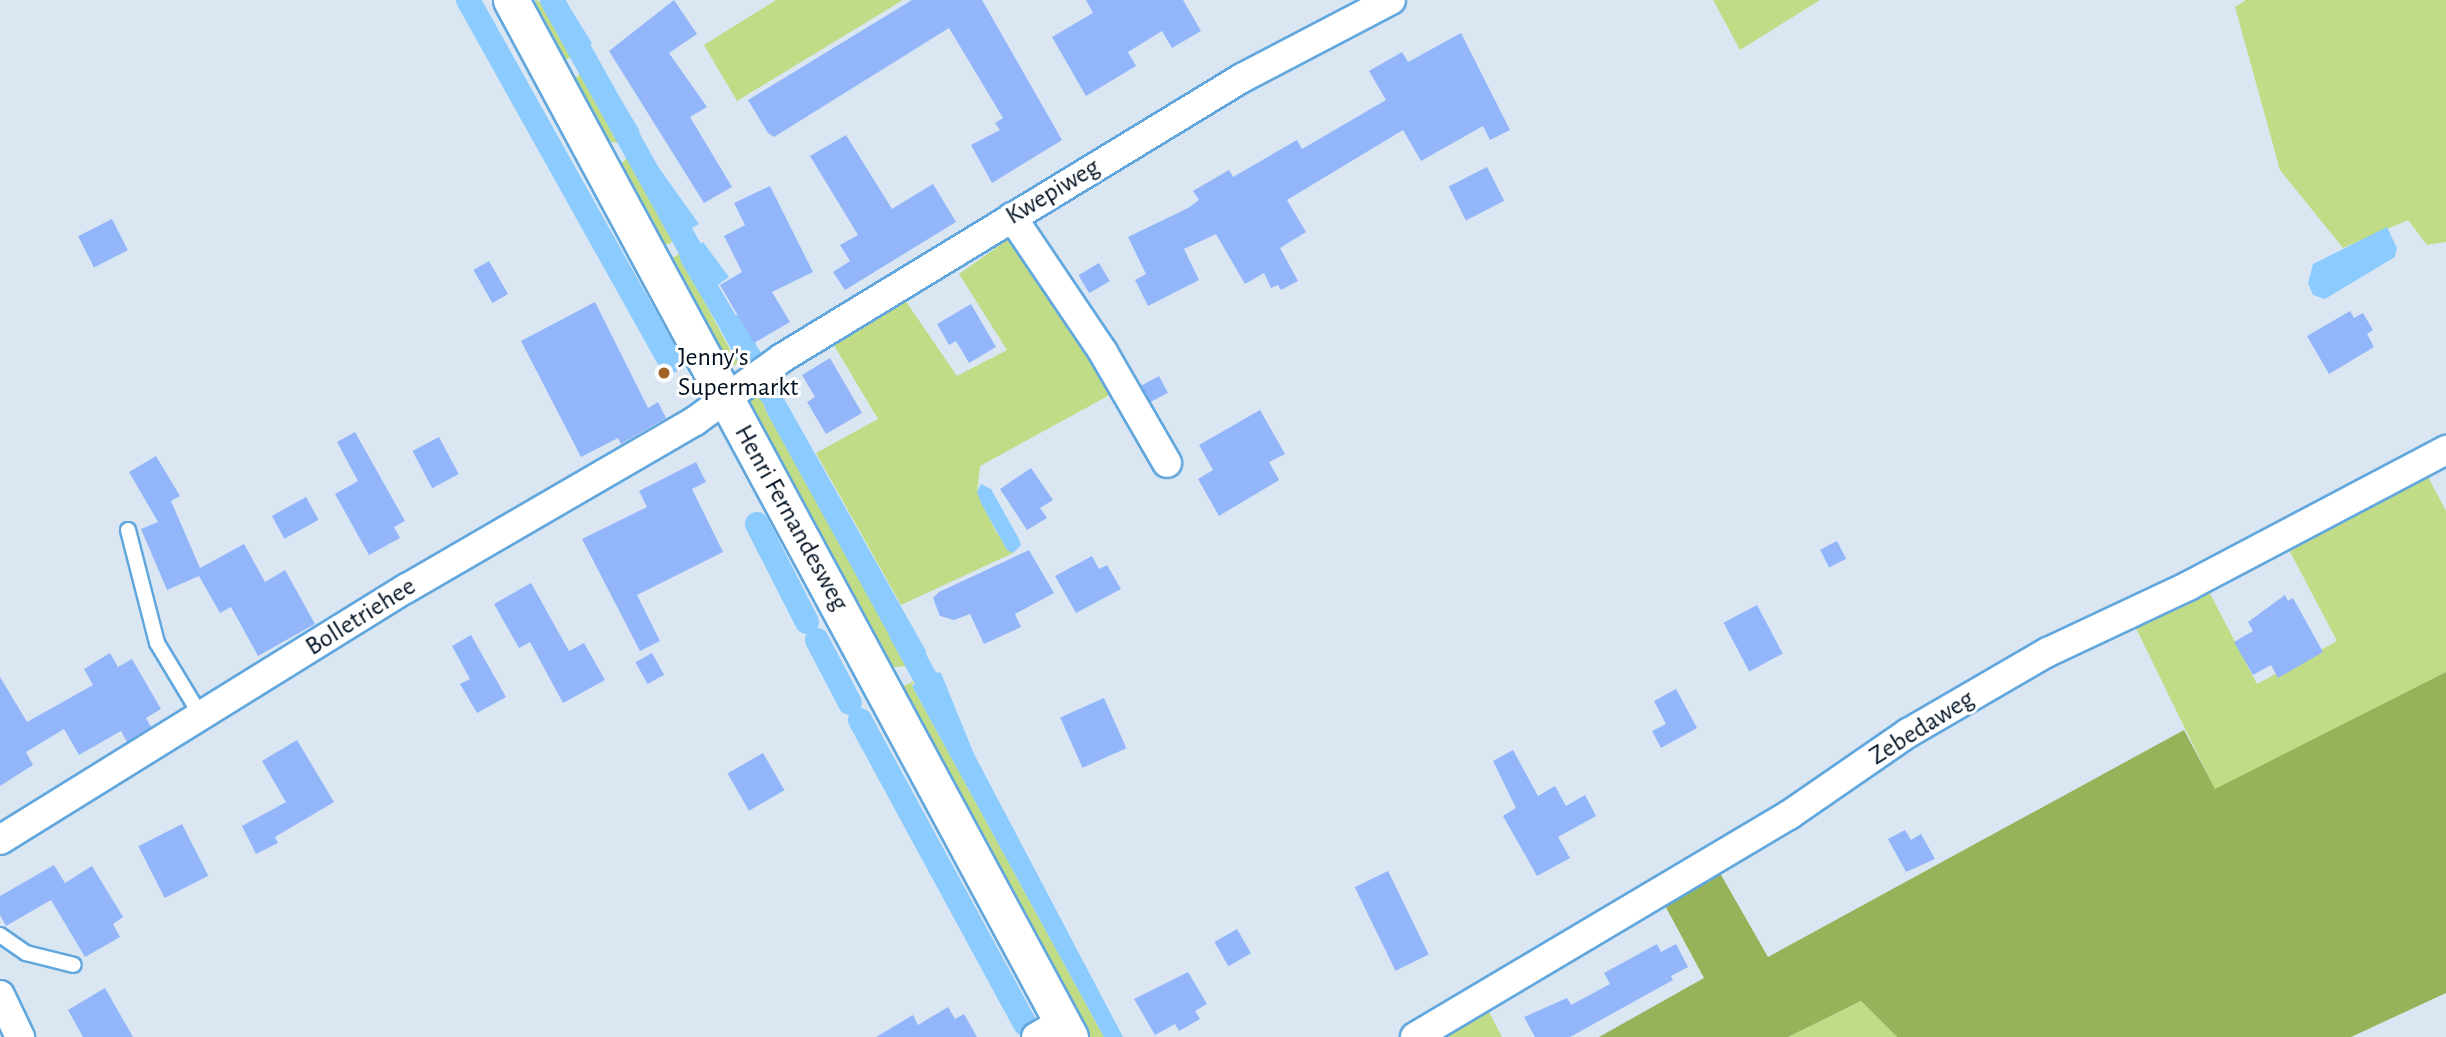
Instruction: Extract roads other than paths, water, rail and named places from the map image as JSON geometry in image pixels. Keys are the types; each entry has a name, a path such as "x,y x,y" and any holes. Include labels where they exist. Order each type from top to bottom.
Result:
{"street":[{"name":"Henri Fernandesweg","path":"511,0 735,391 794,520 1056,1032"},
{"name":"Kwepiweg","path":"735,391 782,358 1242,78 1391,0"},
{"path":"1012,217 1103,352 1167,463"},
{"name":"Bolletriehee","path":"0,839 735,391"},
{"name":"Zebedaweg","path":"1415,1037 1789,815 1908,733 2004,677 2446,450"},
{"path":"0,995 20,1037"}],"lane":[{"path":"128,530 157,643 201,716"},
{"path":"0,935 26,953 74,965"}],"water":[{"path":"542,0 565,0 592,43 573,55"},
{"path":"597,60 640,131 618,143 581,73"},
{"path":"644,147 699,224 674,238 629,159"},
{"path":"2387,227 2397,248 2395,257 2325,299 2313,295 2308,283 2313,264"},
{"path":"703,242 729,277 718,285 756,350 738,359 681,262 679,254"},
{"path":"773,379 926,651 925,658 906,666 767,413 757,388"},
{"path":"981,484 991,489 1019,539 1021,545 1013,553 1007,550 981,503 977,492"},
{"path":"933,672 941,673 974,754 1123,1037 1104,1037 912,686"}],"waterway":[{"path":"468,0 670,361"},
{"path":"552,0 706,278"},
{"path":"732,326 769,392"},
{"path":"757,524 807,622"},
{"path":"901,633 940,705"},
{"path":"817,640 850,703"},
{"path":"860,720 1025,1024"}],"place":[{"name":"Jenny's Supermarkt","path":"664,373"}]}
